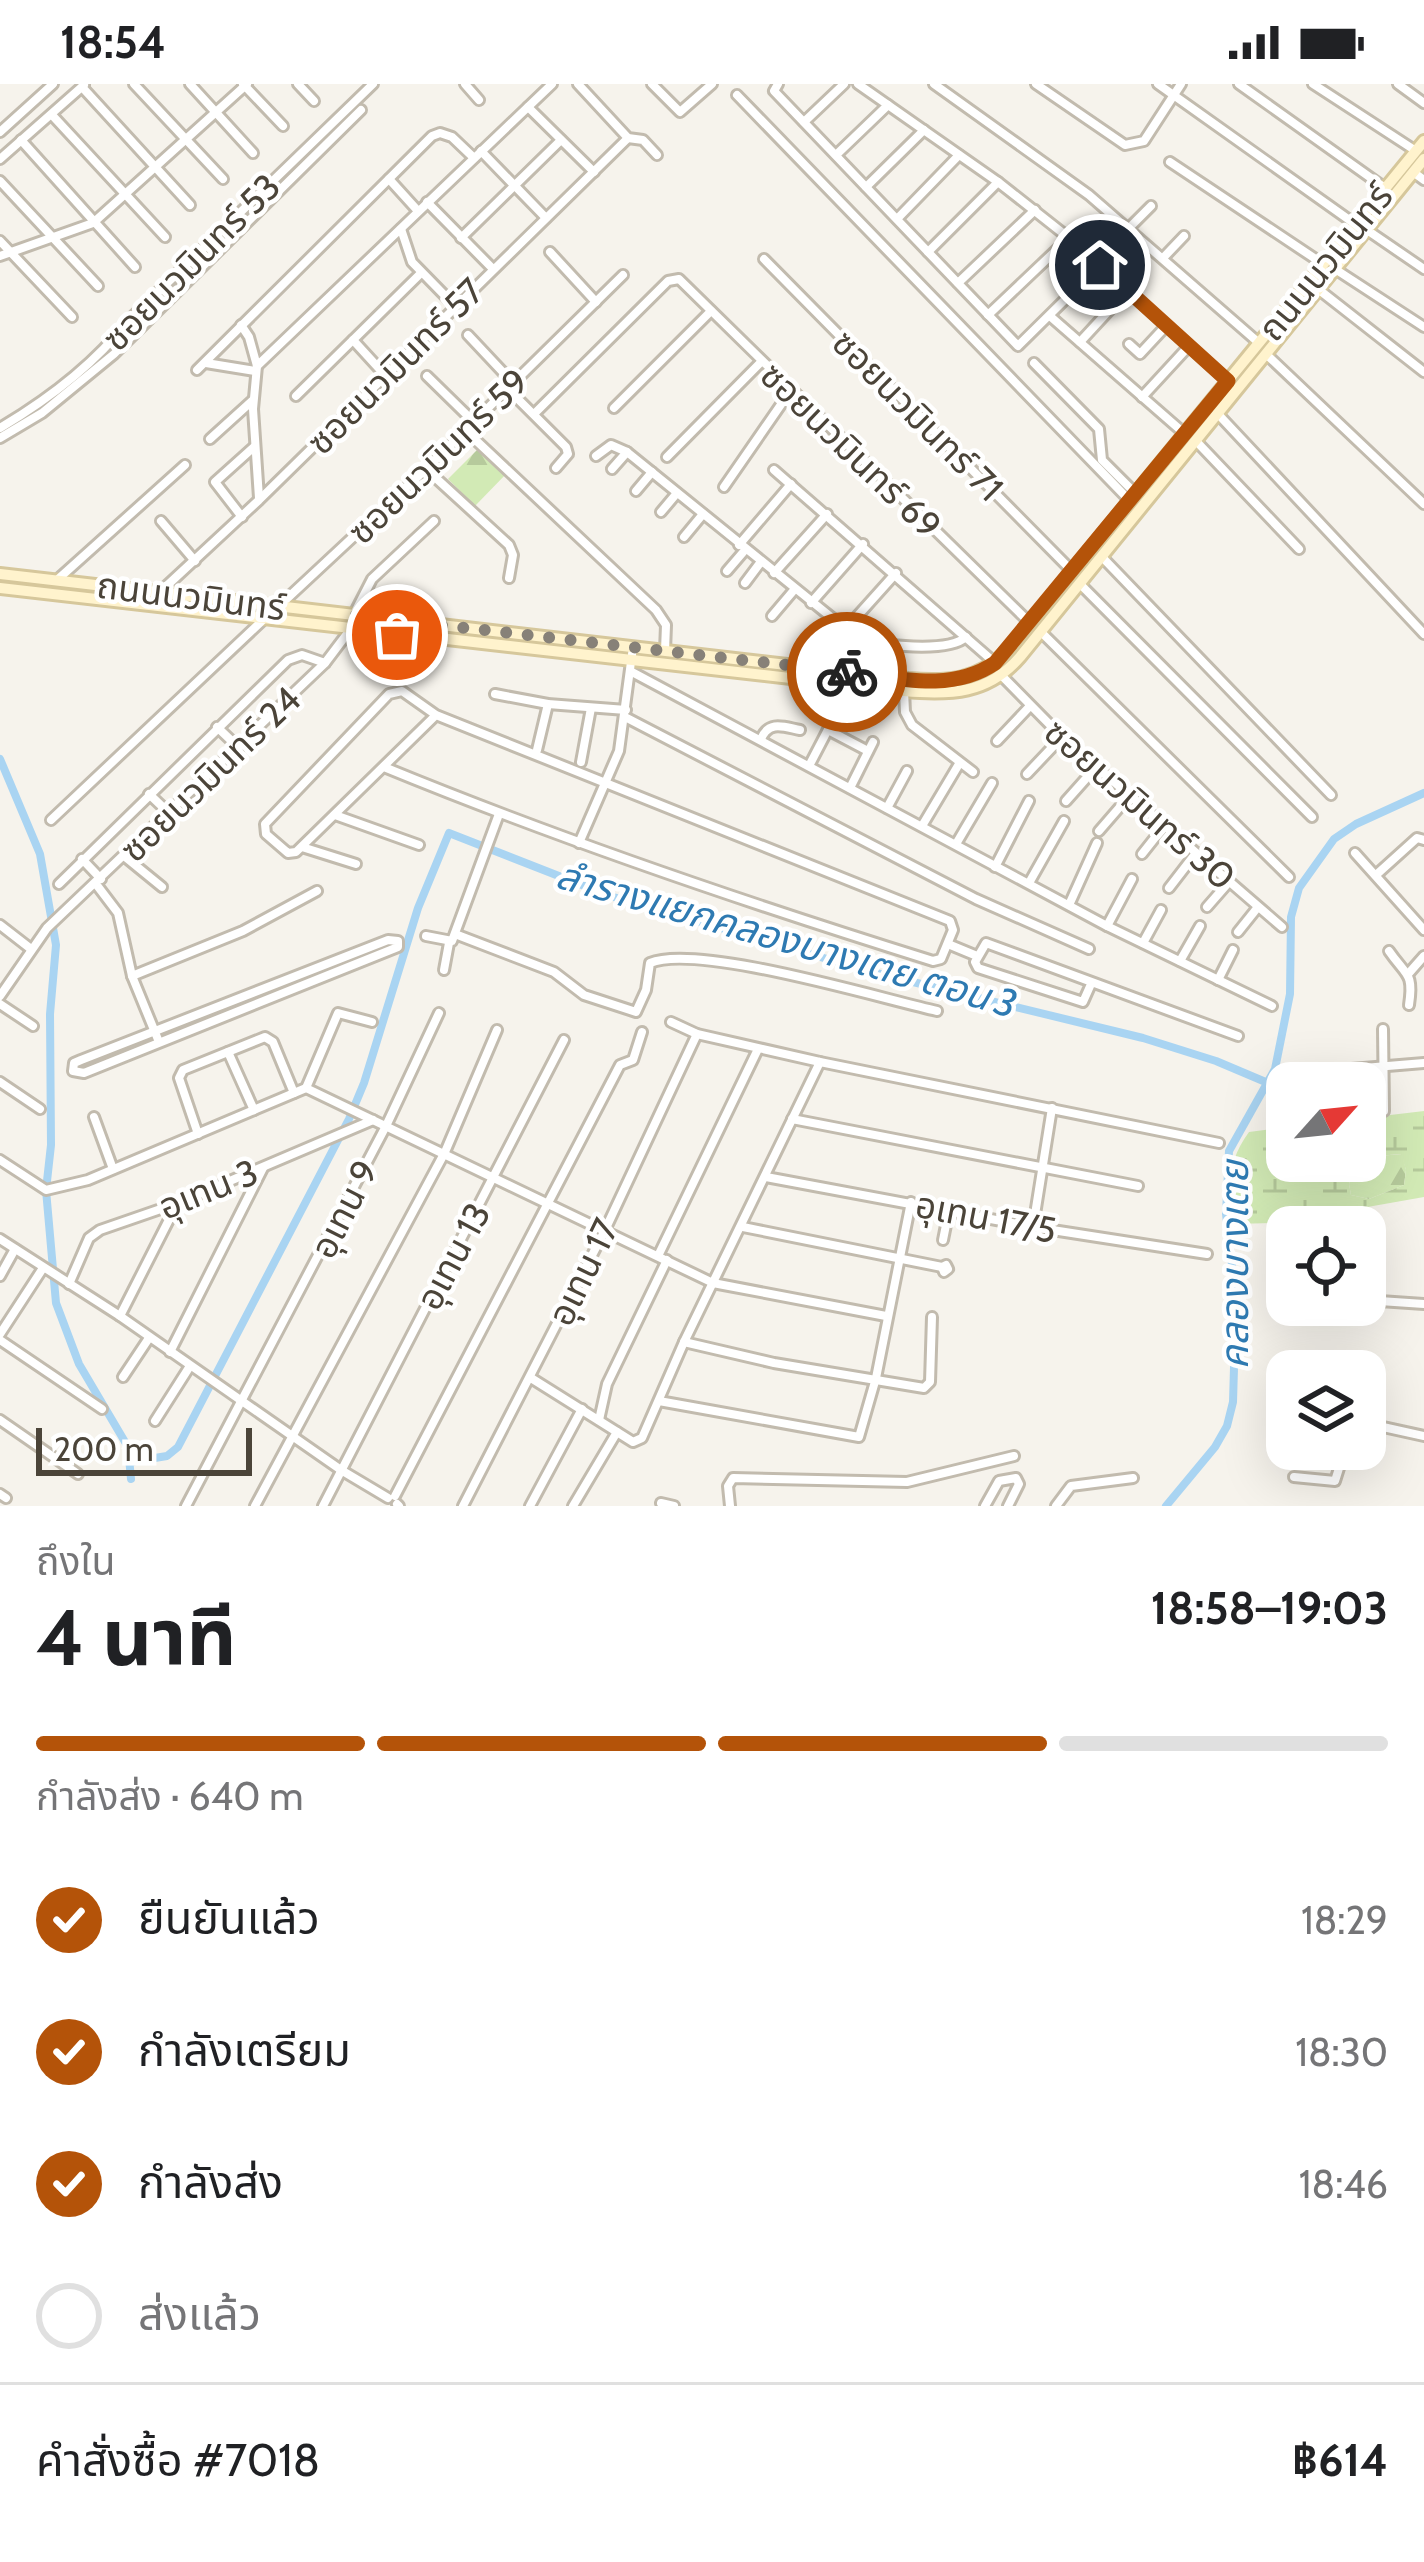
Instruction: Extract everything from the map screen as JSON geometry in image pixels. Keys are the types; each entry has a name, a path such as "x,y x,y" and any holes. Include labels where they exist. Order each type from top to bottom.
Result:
{"main road":[{"name":"ถนนนวมินทร์","path":"0,574 354,615 632,660 665,651 946,682 972,676 995,663 1133,498 1217,413 1360,227 1384,188 1421,150"},
{"name":"ถนนนวมินทร์","path":"1360,227 1418,176 1421,150"},
{"name":"ถนนนวมินทร์","path":"0,588 904,692 964,692 1002,676 1041,632 1228,381 1263,349"},
{"path":"350,630 354,615"}],"street":[{"path":"0,132 53,84"},
{"path":"134,84 223,179"},
{"path":"190,84 254,153"},
{"path":"298,84 314,101"},
{"name":"ซอยนวมินทร์ 53","path":"0,428 104,349 373,84"},
{"path":"465,84 479,100"},
{"path":"546,218 477,155 440,133 201,366 256,368 427,202 477,155 528,107 552,84"},
{"path":"578,84 628,138 643,140 657,155"},
{"path":"655,85 680,112 712,84"},
{"path":"778,84 774,91 1018,346 1100,265"},
{"path":"804,122 844,84"},
{"path":"858,84 1035,210 1228,381"},
{"path":"934,84 1090,195 1263,349 1424,504"},
{"path":"1036,84 1125,145 1144,142 1181,84"},
{"path":"1158,84 1424,269"},
{"path":"1240,84 1384,188"},
{"path":"1313,84 1421,150"},
{"path":"1398,84 1424,103"},
{"path":"5,254 93,223 245,85 283,126"},
{"path":"0,159 84,86 190,205"},
{"path":"737,95 1133,498"},
{"path":"836,155 888,105"},
{"path":"528,107 594,172"},
{"path":"0,438 42,413 114,354 361,110"},
{"path":"52,115 165,238"},
{"path":"866,187 924,130"},
{"name":"ซอยนวมินทร์ 57","path":"159,592 242,517 628,138"},
{"path":"21,140 135,267"},
{"path":"461,238 561,140"},
{"path":"897,219 959,155"},
{"path":"1170,162 1424,327"},
{"path":"389,179 418,211"},
{"path":"0,181 98,286"},
{"path":"928,252 998,182"},
{"path":"427,202 493,269"},
{"path":"1128,229 1151,206"},
{"path":"958,283 1035,210"},
{"path":"401,229 410,259 455,306"},
{"path":"1163,258 1184,236"},
{"path":"988,315 1069,238"},
{"path":"0,241 5,254 72,317"},
{"path":"550,252 596,302"},
{"name":"ซอยนวมินทร์ 71","path":"764,259 1072,571"},
{"path":"296,396 421,273"},
{"name":"ซอยนวมินทร์ 59","path":"278,607 426,470 623,275"},
{"name":"ซอยนวมินทร์ 69","path":"535,413 673,278 1030,622"},
{"path":"1314,285 1424,372"},
{"path":"1080,342 1127,291"},
{"path":"614,408 711,311"},
{"path":"1051,317 1190,437 1299,549"},
{"path":"241,325 250,337 256,368 253,400 259,500"},
{"path":"1129,344 1140,354 1166,326"},
{"path":"468,335 566,447 568,454 556,468"},
{"path":"353,340 385,375"},
{"path":"1142,397 1190,346"},
{"path":"667,457 761,362"},
{"path":"1034,363 1099,429 1102,460 1133,498"},
{"path":"427,376 474,422"},
{"path":"724,487 791,390"},
{"path":"210,439 253,400"},
{"path":"1217,413 1422,628"},
{"path":"466,430 661,616 665,651"},
{"path":"242,517 215,482 256,446"},
{"path":"596,456 611,446 627,452 844,631 875,644 952,646 967,637"},
{"path":"612,469 627,452"},
{"path":"56,580 185,465"},
{"path":"426,470 509,544 513,555 509,578"},
{"path":"774,470 995,663"},
{"path":"636,491 652,472"},
{"path":"727,571 791,484"},
{"path":"661,512 677,493"},
{"path":"684,537 703,514"},
{"path":"774,573 826,514"},
{"path":"161,521 195,561"},
{"path":"354,615 372,580 434,521"},
{"path":"811,603 863,544"},
{"path":"1102,556 1331,795"},
{"path":"745,583 760,563"},
{"path":"838,671 844,631 896,573"},
{"path":"1080,584 1312,817"},
{"path":"772,616 794,590"},
{"path":"51,820 265,618"},
{"name":"ซอยนวมินทร์ 24","path":"0,1000 50,925 239,748 325,663 350,630"},
{"path":"1041,632 1289,877"},
{"path":"59,884 293,656 325,663"},
{"path":"578,843 620,752 632,660 760,739 995,867 1272,1006"},
{"name":"ซอยนวมินทร์ 30","path":"1002,676 1062,737 1282,927"},
{"path":"384,767 578,843 933,962 941,959 948,944 953,930 950,921 436,715 402,692 389,694 265,824 266,834 288,854 302,847 436,715"},
{"path":"904,692 907,719 973,772"},
{"path":"495,694 626,713 976,899 1089,949"},
{"path":"537,750 548,704"},
{"path":"997,741 1030,706"},
{"path":"581,762 591,708"},
{"path":"809,766 834,718"},
{"path":"760,739 773,726 800,730"},
{"path":"217,727 239,748"},
{"path":"828,730 871,747 850,788"},
{"path":"1027,774 1062,737"},
{"path":"922,826 959,764"},
{"path":"1066,801 1098,765"},
{"path":"886,808 907,771"},
{"path":"956,844 992,783"},
{"path":"148,794 169,813"},
{"path":"1100,831 1131,794"},
{"path":"995,867 1029,801"},
{"path":"444,970 499,814"},
{"path":"335,815 419,845"},
{"path":"1029,884 1064,821"},
{"path":"1142,854 1166,825"},
{"path":"1376,874 1417,838 1424,840"},
{"path":"1069,905 1096,843"},
{"path":"302,847 356,864"},
{"path":"1169,888 1196,853"},
{"path":"1355,853 1424,930"},
{"path":"124,856 161,887"},
{"path":"82,859 118,913 131,976 159,1042"},
{"path":"1107,926 1132,879"},
{"path":"1207,907 1228,883"},
{"path":"131,976 242,931 317,890"},
{"path":"1238,932 1258,907"},
{"path":"1143,943 1161,910"},
{"path":"0,925 31,949"},
{"path":"1180,961 1200,926"},
{"path":"426,936 452,939 554,972 584,995 636,1012 650,964 680,958 745,966 937,1011"},
{"path":"388,940 398,941 391,951 159,1042 84,1073 73,1071 74,1064 154,1031 388,940"},
{"path":"1091,984 1083,1003 978,968 977,956 986,943 1238,1036"},
{"path":"948,944 977,956"},
{"path":"1218,980 1233,950"},
{"path":"1389,951 1409,973 1408,1005"},
{"path":"1409,973 1424,956"},
{"path":"0,1000 33,1026"},
{"path":"307,1088 338,1013 372,1022"},
{"name":"อุเทน 9","path":"186,1506 386,1126 439,1013"},
{"path":"671,1022 697,1034 820,1062 1219,1143"},
{"path":"1383,1029 1384,1062"},
{"path":"255,1506 445,1152 497,1030"},
{"path":"0,1239 394,1503 620,1065 633,1060 642,1032"},
{"name":"อุเทน 17","path":"463,1506 531,1378 697,1034"},
{"path":"198,1134 179,1073 261,1037 270,1039 294,1093"},
{"name":"อุเทน 13","path":"323,1506 564,1040"},
{"path":"599,1420 607,1384 758,1048"},
{"path":"228,1052 254,1110"},
{"path":"531,1378 638,1442 820,1062"},
{"path":"1386,1066 1424,1063"},
{"path":"0,1082 40,1108"},
{"path":"0,1160 48,1190 63,1188 307,1088 713,1283 886,1316"},
{"path":"1033,1227 1052,1108"},
{"path":"94,1117 113,1169"},
{"path":"792,1119 1138,1186"},
{"name":"อุเทน 3","path":"68,1284 89,1238 373,1120"},
{"path":"170,1352 264,1166"},
{"name":"อุเทน 17/5","path":"766,1177 1207,1254"},
{"path":"659,1401 854,1438 862,1434 911,1202"},
{"path":"120,1316 178,1203"},
{"path":"943,1240 949,1210"},
{"path":"743,1227 942,1267"},
{"path":"0,1276 15,1249"},
{"path":"45,1269 0,1337 102,1409"},
{"path":"1386,1301 1424,1304"},
{"path":"684,1342 774,1363 928,1386 932,1317"},
{"path":"123,1377 149,1337"},
{"path":"155,1420 190,1366"},
{"path":"530,1506 582,1409"},
{"path":"0,1420 78,1474"},
{"path":"1386,1428 1424,1436"},
{"path":"573,1506 617,1432"},
{"path":"730,1506 728,1486 733,1478 907,1481 1014,1456"},
{"path":"1294,1477 1328,1484 1336,1481 1339,1470"},
{"path":"985,1506 999,1481 1016,1478 1019,1484 1007,1506"},
{"path":"1056,1506 1071,1486 1133,1478"},
{"path":"661,1503 674,1506"}],"green space":[{"path":"481,446 508,472 475,506 448,479"},
{"path":"1424,1111 1424,1197 1373,1206 1266,1206 1266,1223 1235,1224 1231,1175 1249,1132 1266,1130 1266,1182 1350,1182 1351,1195 1369,1199 1404,1185 1401,1154 1386,1155 1386,1116"},
{"path":"1402,1154 1404,1185 1369,1199 1351,1195 1350,1182 1386,1182 1386,1155"}],"waterway":[{"path":"0,759 40,854 56,945 46,1190 56,1303 79,1364 128,1447 131,1479"},
{"name":"คลองบางเตย","path":"1166,1506 1215,1447 1233,1402 1236,1299 1226,1214 1229,1151 1275,1069 1290,994 1291,917 1299,888 1334,839 1424,793"},
{"name":"ลำรางแยกคลองบางเตย ตอน 3","path":"130,1462 167,1456 178,1447 349,1119 418,908 449,833 610,896 872,972 1143,1038 1266,1082"}],"way so far":[{"path":"397,635 350,630 354,615 847,672"}],"route":[{"path":"847,672 946,682 972,676 995,663 1228,381 1100,265"}]}
